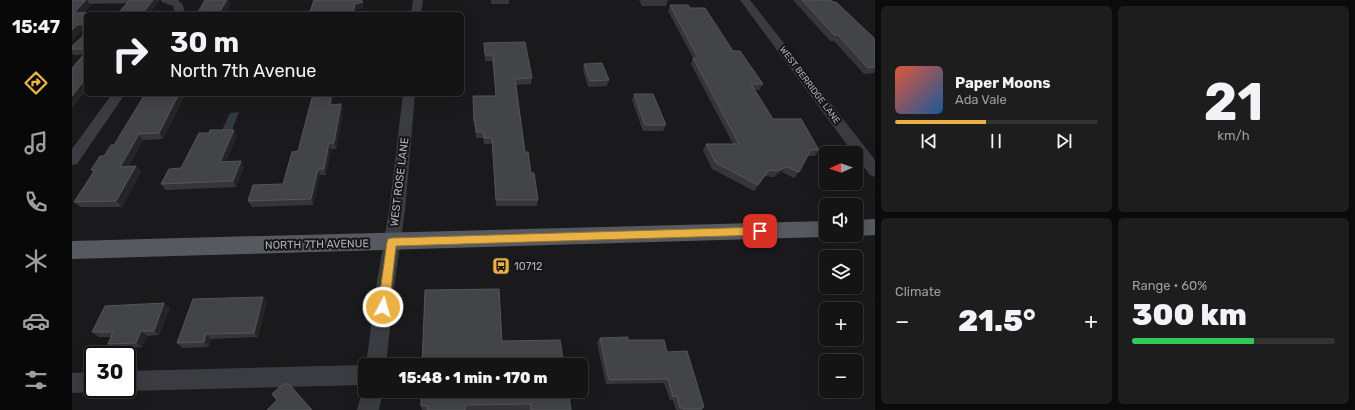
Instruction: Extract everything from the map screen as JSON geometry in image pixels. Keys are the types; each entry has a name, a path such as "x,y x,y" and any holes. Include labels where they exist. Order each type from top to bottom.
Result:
{"main road":[{"path":"863,228 875,227"},
{"name":"NORTH 7TH AVENUE","path":"72,250 819,229"}],"street":[{"path":"72,2 150,0"},
{"path":"416,12 418,0"},
{"name":"WEST BERRIDGE LANE","path":"745,0 875,170"},
{"path":"108,10 116,1"},
{"path":"170,1 179,8 177,12"},
{"path":"72,160 118,96"},
{"name":"WEST ROSE LANE","path":"377,358 397,211 409,96"},
{"path":"136,381 358,375"},
{"path":"72,383 84,382"},
{"path":"368,410 371,398"}],"shaded area":[{"path":"239,112 232,130 222,130 230,113"}],"building":[{"path":"72,0 86,0 74,13 84,13 84,49 72,49 72,46 83,36 83,25 77,25 72,30"},
{"path":"130,0 153,0 144,12 119,12"},
{"path":"205,0 227,0 219,12 198,12"},
{"path":"314,0 361,0 363,2 355,4 353,12 310,12"},
{"path":"802,0 831,0 836,2 875,39 875,67 868,68 838,35 834,35"},
{"path":"670,5 688,5 690,8 705,8 733,51 740,51 763,84 751,84 773,119 801,119 819,150 811,150 799,172 787,167 778,171 769,170 758,185 716,163 706,144 739,144 693,58 698,58"},
{"path":"525,42 532,78 515,79 525,152 528,152 531,173 534,173 538,200 496,200 492,138 484,138 483,132 476,132 473,96 496,96 493,55 485,55 484,43"},
{"path":"84,54 84,82 72,96 72,68"},
{"path":"602,63 609,80 590,81 584,64"},
{"path":"634,94 653,94 666,125 645,125"},
{"path":"144,96 178,96 159,133 139,134 120,167 136,166 116,201 74,202 95,170 91,170 100,156 104,156 111,145 114,145"},
{"path":"312,96 331,96 330,105 341,104 334,143 329,143 324,169 318,169 311,199 248,201 253,185 283,184 292,152 298,151"},
{"path":"210,130 234,130 220,162 241,161 233,181 161,184 169,169 181,168 199,133 209,133"},
{"path":"499,289 502,341 560,340 563,358 422,358 425,290"},
{"path":"263,297 254,333 206,334 204,342 177,343 193,299"},
{"path":"164,303 154,331 141,331 136,343 108,344 113,332 92,332 105,306"},
{"path":"628,337 628,340 664,340 667,352 687,351 704,407 702,407 702,409 680,408 677,396 673,397 668,379 609,380 600,338"},
{"path":"283,384 289,384 312,410 267,410 277,400 272,394"},
{"path":"421,398 569,398 571,410 531,410 531,404 465,405 465,410 427,410 428,406 421,406"}],"place":[{"name":"10712","path":"501,266"}],"route":[{"path":"383,307 392,242 760,231"}]}
